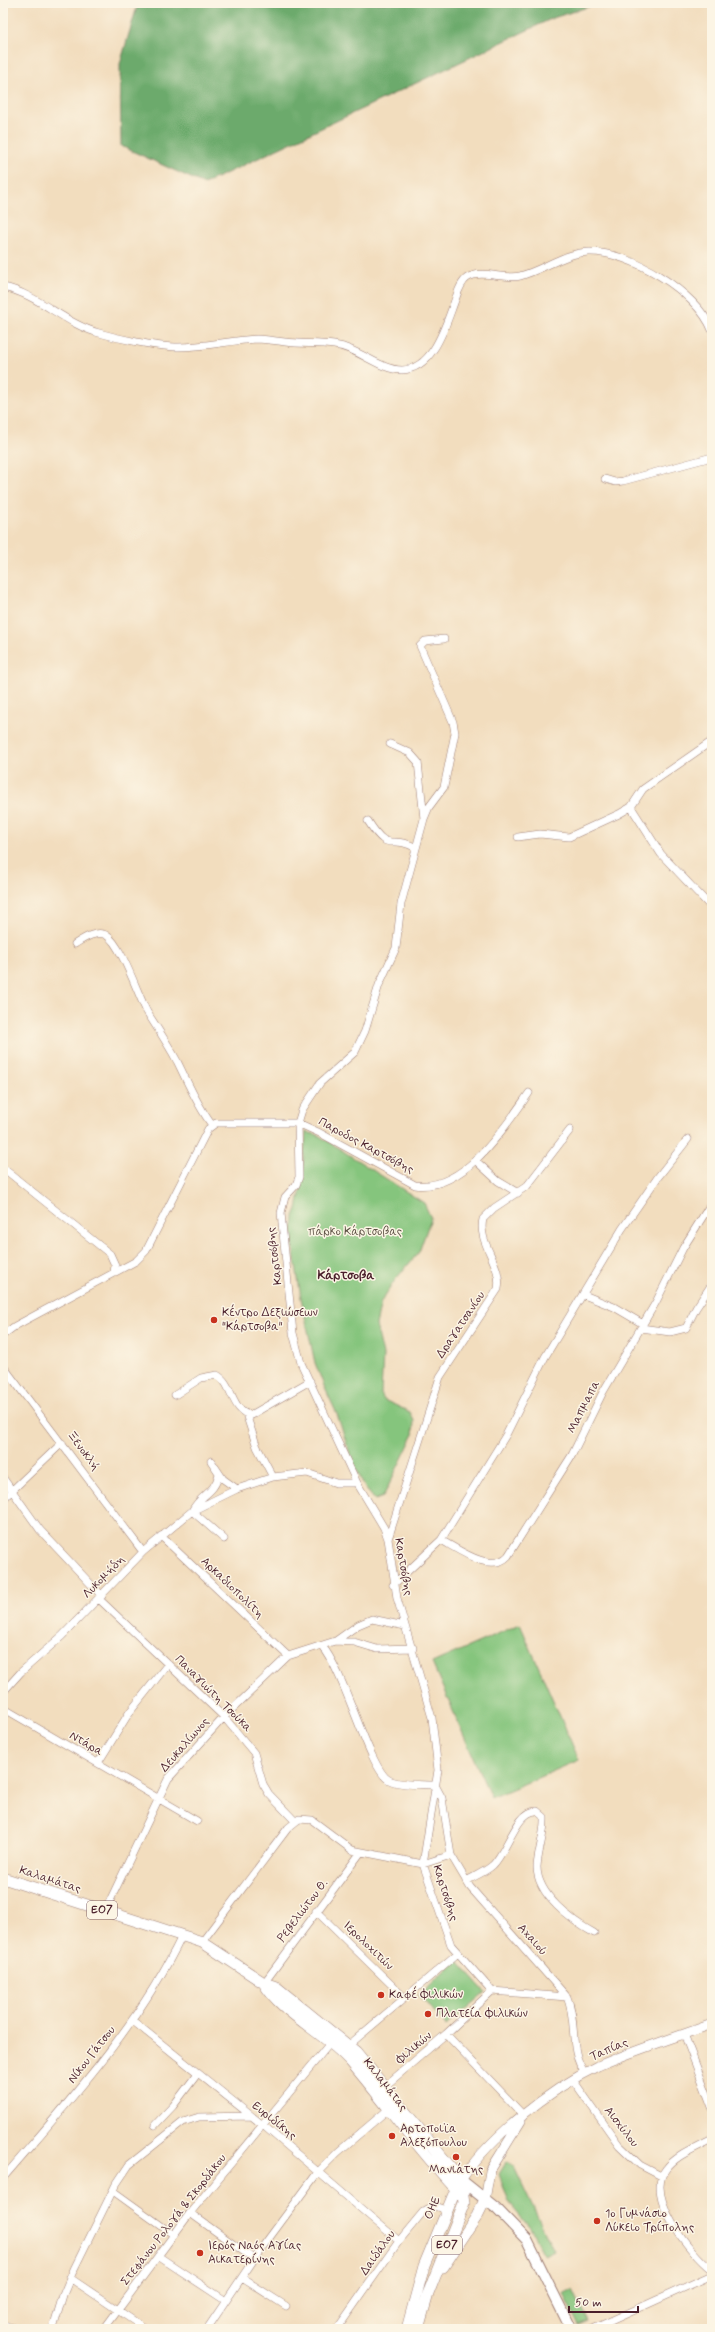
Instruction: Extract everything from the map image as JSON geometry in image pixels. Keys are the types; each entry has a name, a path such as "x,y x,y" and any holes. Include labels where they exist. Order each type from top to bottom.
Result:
{"main road":[{"name":"Καλαμάτας","path":"3,1878 202,1942 264,1983 276,1987 348,2045 384,2087 392,2107"},
{"name":"Καλαμάτας","path":"264,1983 270,1995 331,2042 351,2062 392,2107 460,2188 485,2200 502,2213 527,2240 571,2329"},
{"name":"Καλαμάτας","path":"460,2188 485,2200"},
{"name":"ΟΗΕ","path":"407,2329 424,2266 446,2210 460,2188"},
{"name":"ΕΟ7","path":"418,2329 428,2294 461,2210 460,2188"},
{"path":"428,2294 477,2216 485,2200"}],"street":[{"path":"3,287 27,296 91,331 103,334 174,347 257,339 331,345 353,350 392,369 405,370 419,366 428,358 448,319 460,288 468,278 483,275 520,276 558,259 573,255 596,253 641,266 667,279 703,314 712,330"},
{"path":"605,479 615,482 623,481 712,458"},
{"path":"4,1334 136,1261 146,1252 212,1125 221,1122 298,1123 302,1110 313,1092 334,1068 355,1052 365,1031 379,985 396,948 400,912 424,819 429,807 444,787 455,733 452,722 420,646 425,640 444,639"},
{"path":"518,837 540,834 569,837 631,807 643,789 712,740"},
{"path":"390,744 410,752 418,762 424,819"},
{"path":"631,807 661,854 712,908"},
{"path":"368,821 383,841 391,843 403,841 416,848"},
{"path":"75,944 98,934 103,934 111,939 122,958 147,1011 177,1063 193,1096 212,1125"},
{"name":"Παροδος Καρτσόβης","path":"298,1123 320,1132 415,1185 429,1185 449,1178 476,1161 503,1129 529,1094"},
{"name":"Καρτσόβης","path":"298,1123 299,1177 296,1185 285,1197 281,1213 293,1333 301,1363 357,1482 384,1528 388,1539 394,1585 432,1718 438,1766 423,1864 451,1944 492,1991"},
{"name":"Δραγατσανίου","path":"388,1539 440,1377 498,1288 499,1272 483,1232 483,1219 494,1208 518,1193 542,1169 570,1130"},
{"path":"394,1585 441,1540 506,1435 545,1357 584,1295 622,1229 658,1177 688,1139"},
{"path":"476,1161 498,1181 518,1193"},
{"path":"3,1168 110,1254 115,1265 114,1273"},
{"name":"Μαπμαπα","path":"441,1540 487,1562 502,1561 508,1556 572,1455 603,1392 642,1326 683,1248 712,1202"},
{"path":"584,1295 614,1307 642,1326 670,1332 686,1328 712,1284"},
{"name":"Ξενοκλή","path":"3,1366 143,1552"},
{"path":"175,1395 201,1378 217,1375 224,1382 241,1411 251,1415 310,1381"},
{"path":"246,1414 257,1447 272,1477"},
{"path":"3,1499 62,1443"},
{"path":"211,1461 220,1474 237,1489"},
{"path":"192,1511 237,1489 272,1477 307,1473 336,1483 357,1482"},
{"path":"192,1511 195,1504 214,1489 220,1474"},
{"name":"Παναγιώτη Τσούκα","path":"3,1478 40,1530 100,1597 224,1717 254,1753 262,1784 269,1794 295,1821"},
{"path":"192,1511 224,1539"},
{"name":"Λυκομήδη","path":"3,1692 21,1672 100,1597 143,1552 192,1511"},
{"name":"Αρκαδιοπολίτη","path":"161,1536 288,1656"},
{"path":"288,1656 335,1641 347,1635 358,1625 372,1619 405,1626"},
{"path":"335,1641 354,1642 377,1649 413,1648"},
{"path":"202,1942 295,1821 304,1819 312,1820 352,1850 361,1852 423,1864 451,1855 442,1798 435,1785 393,1781 385,1777 373,1756 336,1668 322,1646"},
{"name":"Δευκαλίωνος","path":"105,1911 168,1779 224,1717 288,1656"},
{"path":"98,1763 129,1713 168,1664"},
{"name":"Ντάρα","path":"3,1708 197,1821"},
{"path":"466,1881 494,1864 524,1816 532,1811 537,1811 544,1817 537,1867 541,1883 550,1896 578,1925 594,1933"},
{"name":"Ρεβελιώτου Θ.","path":"264,1983 361,1852"},
{"name":"Αχαιού","path":"451,1855 466,1881 567,1998 572,2008 577,2059 585,2073"},
{"name":"Ιερολοχιτών","path":"316,1911 404,1997"},
{"name":"Νίκου Γάτσου","path":"3,2178 105,2059 133,2020 162,1975 182,1936"},
{"path":"348,2045 458,1953"},
{"path":"492,1991 567,1998"},
{"name":"Φιλικών","path":"384,2087 446,2034 492,1991"},
{"name":"Ευριδίκης","path":"133,2020 264,2126 399,2241"},
{"name":"Ταπίας","path":"460,2188 500,2135 573,2080 585,2073 632,2053 712,2024"},
{"path":"446,2034 524,2116"},
{"path":"684,2034 712,2107"},
{"name":"Στεφάνου Ρολογά & Σκορδάκου","path":"104,2329 190,2214 264,2126 331,2042"},
{"path":"155,2125 173,2106 198,2073"},
{"name":"Αισχύλου","path":"573,2080 623,2150 640,2165 661,2176"},
{"path":"208,2329 254,2259 318,2172 338,2152 392,2107"},
{"path":"53,2329 70,2278 113,2191 129,2165 182,2122 199,2117 251,2116"},
{"name":"Ταπίας","path":"485,2200 490,2171 524,2116"},
{"path":"712,2139 673,2161 661,2176 662,2199 666,2212 689,2247 712,2270"},
{"path":"113,2191 174,2235"},
{"name":"Δαιδάλου","path":"337,2329 399,2241 428,2208 437,2206 446,2210"},
{"path":"190,2214 254,2259"},
{"path":"158,2256 226,2301"},
{"path":"593,2329 712,2275"},
{"path":"70,2278 146,2329"},
{"path":"242,2278 286,2306"},
{"path":"3,2326 19,2329"}],"green space":[{"path":"138,3 600,3 553,18 204,184 121,146 120,64"},
{"name":"πάρκο Κάρτσοβας","path":"306,1132 318,1135 424,1203 431,1218 419,1252 395,1280 381,1302 376,1325 383,1354 381,1394 384,1400 410,1412 414,1421 413,1436 383,1497 375,1500 365,1488 351,1457 337,1414 315,1363 301,1298 292,1240 294,1216 301,1189"},
{"path":"520,1624 579,1760 491,1798 432,1663"},
{"path":"457,1960 485,1992 446,2026 419,1995"},
{"path":"507,2161 514,2167 554,2251 544,2256 530,2228 509,2203 499,2174"},
{"path":"573,2289 589,2322 579,2326 563,2294"}],"place":[{"name":"Κέντρο Δεξιώσεων \"Κάρτσοβα\"","path":"214,1320"},
{"name":"Καφέ Φιλικών","path":"381,1995"},
{"name":"Πλατεία Φιλικών","path":"428,2014"},
{"name":"Αρτοποιϊα Αλεξόπουλου","path":"392,2136"},
{"name":"Μανιάτης","path":"456,2157"},
{"name":"1ο Γυμνάσιο Λύκειο Τρίπολης","path":"597,2221"},
{"name":"Ιερός Ναός Αγίας Αικατερίνης","path":"200,2253"}],"district":[{"name":"Κάρτσοβα","path":"346,1275"}]}
